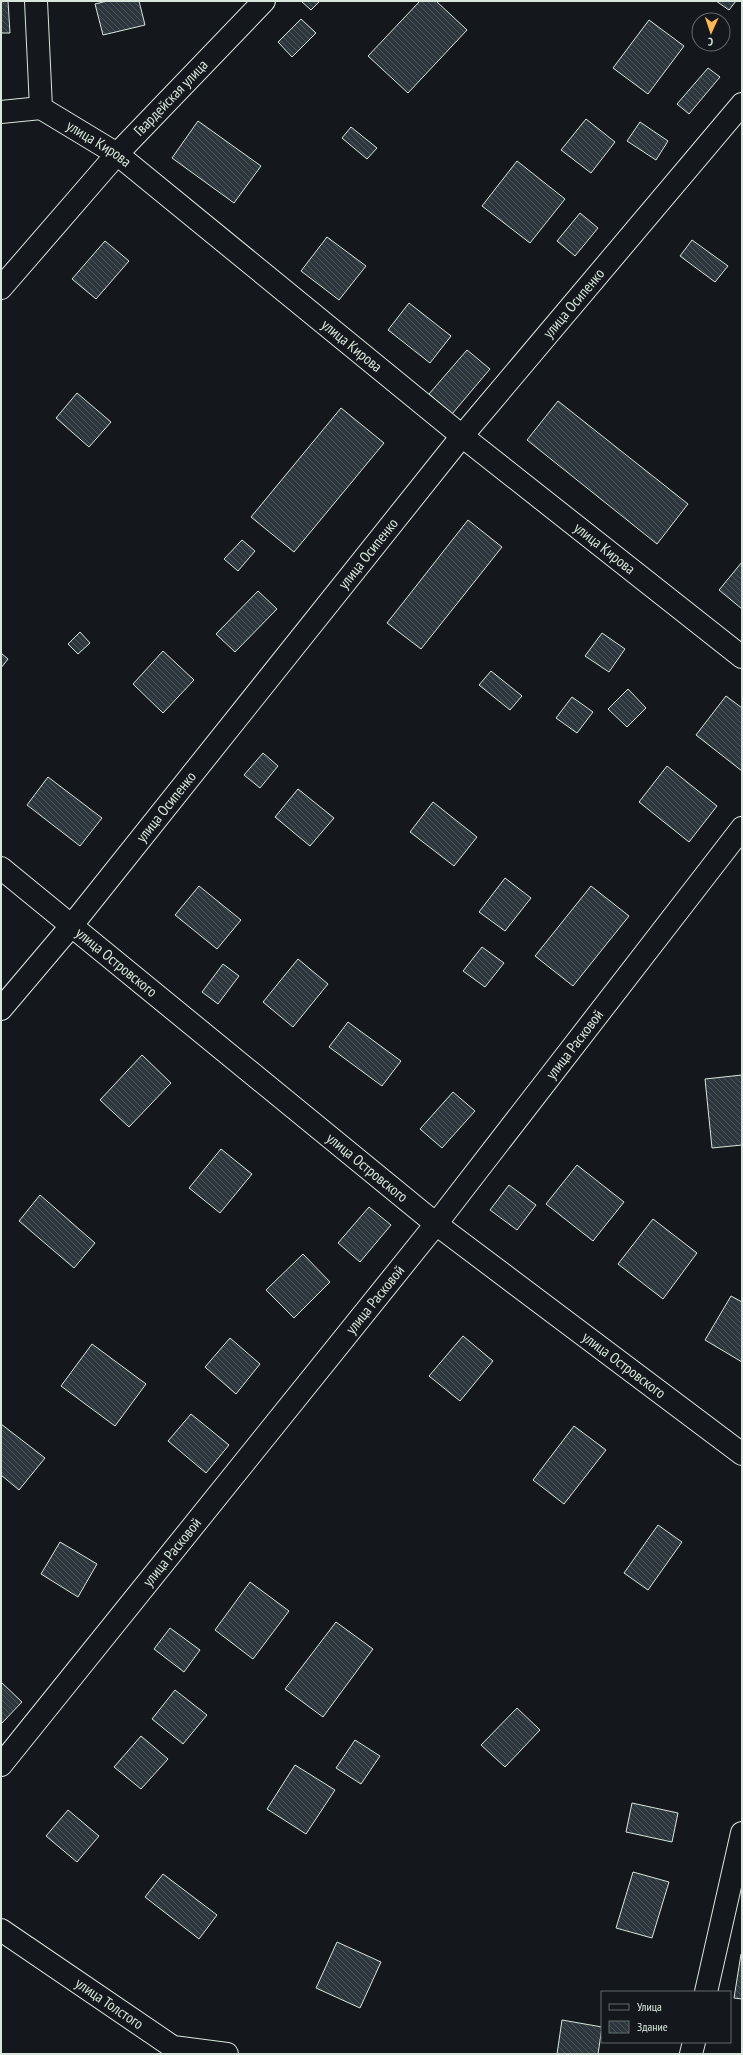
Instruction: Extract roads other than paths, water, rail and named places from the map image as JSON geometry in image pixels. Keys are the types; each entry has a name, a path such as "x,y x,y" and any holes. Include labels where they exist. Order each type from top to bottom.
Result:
{"street":[{"path":"1,112 41,108 36,1"},
{"name":"Гвардейская улица","path":"1,288 117,154 264,1"},
{"name":"улица Осипенко","path":"1,1009 72,925 462,436 742,104"},
{"name":"улица Кирова","path":"41,108 117,154 462,436 742,657"},
{"name":"улица Расковой","path":"1,1765 436,1224 742,828"},
{"name":"улица Островского","path":"1,868 436,1224 742,1454"},
{"path":"706,1991 742,1833"},
{"name":"улица Толстого","path":"1,1930 173,2047 226,2054"},
{"path":"691,2054 694,2043"}]}
